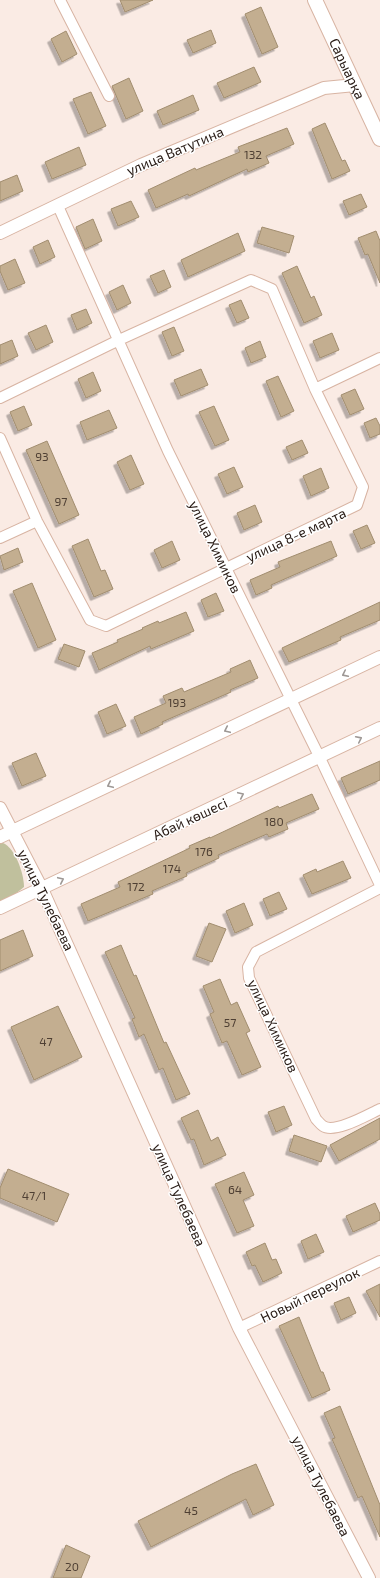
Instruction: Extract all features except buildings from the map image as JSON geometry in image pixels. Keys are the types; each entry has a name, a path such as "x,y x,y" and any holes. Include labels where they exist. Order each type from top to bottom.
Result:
{"main road":[{"name":"Сарыарқа","path":"314,0 380,139"}],"street":[{"path":"60,0 109,96"},
{"name":"улица Ватутина","path":"0,233 141,165 324,88 355,85"},
{"name":"улица Химиков","path":"58,206 168,452 320,758 380,887 256,952 248,967 249,978 316,1119 323,1126 331,1129 380,1109"},
{"name":"улица 8-е марта","path":"0,398 119,340 251,280 272,289 314,389 363,487 357,506 106,626 90,620 36,521 0,438"},
{"path":"314,389 380,358"},
{"path":"0,538 36,521"},
{"path":"0,837 380,657"},
{"name":"Абай көшесі","path":"0,908 320,758 380,728"},
{"name":"улица Тулебаева","path":"0,808 42,889 239,1328 369,1578"},
{"name":"Новый переулок","path":"239,1328 380,1261"}],"green space":[{"path":"0,842 5,844 14,853 20,867 24,887 14,895 0,901"}]}
